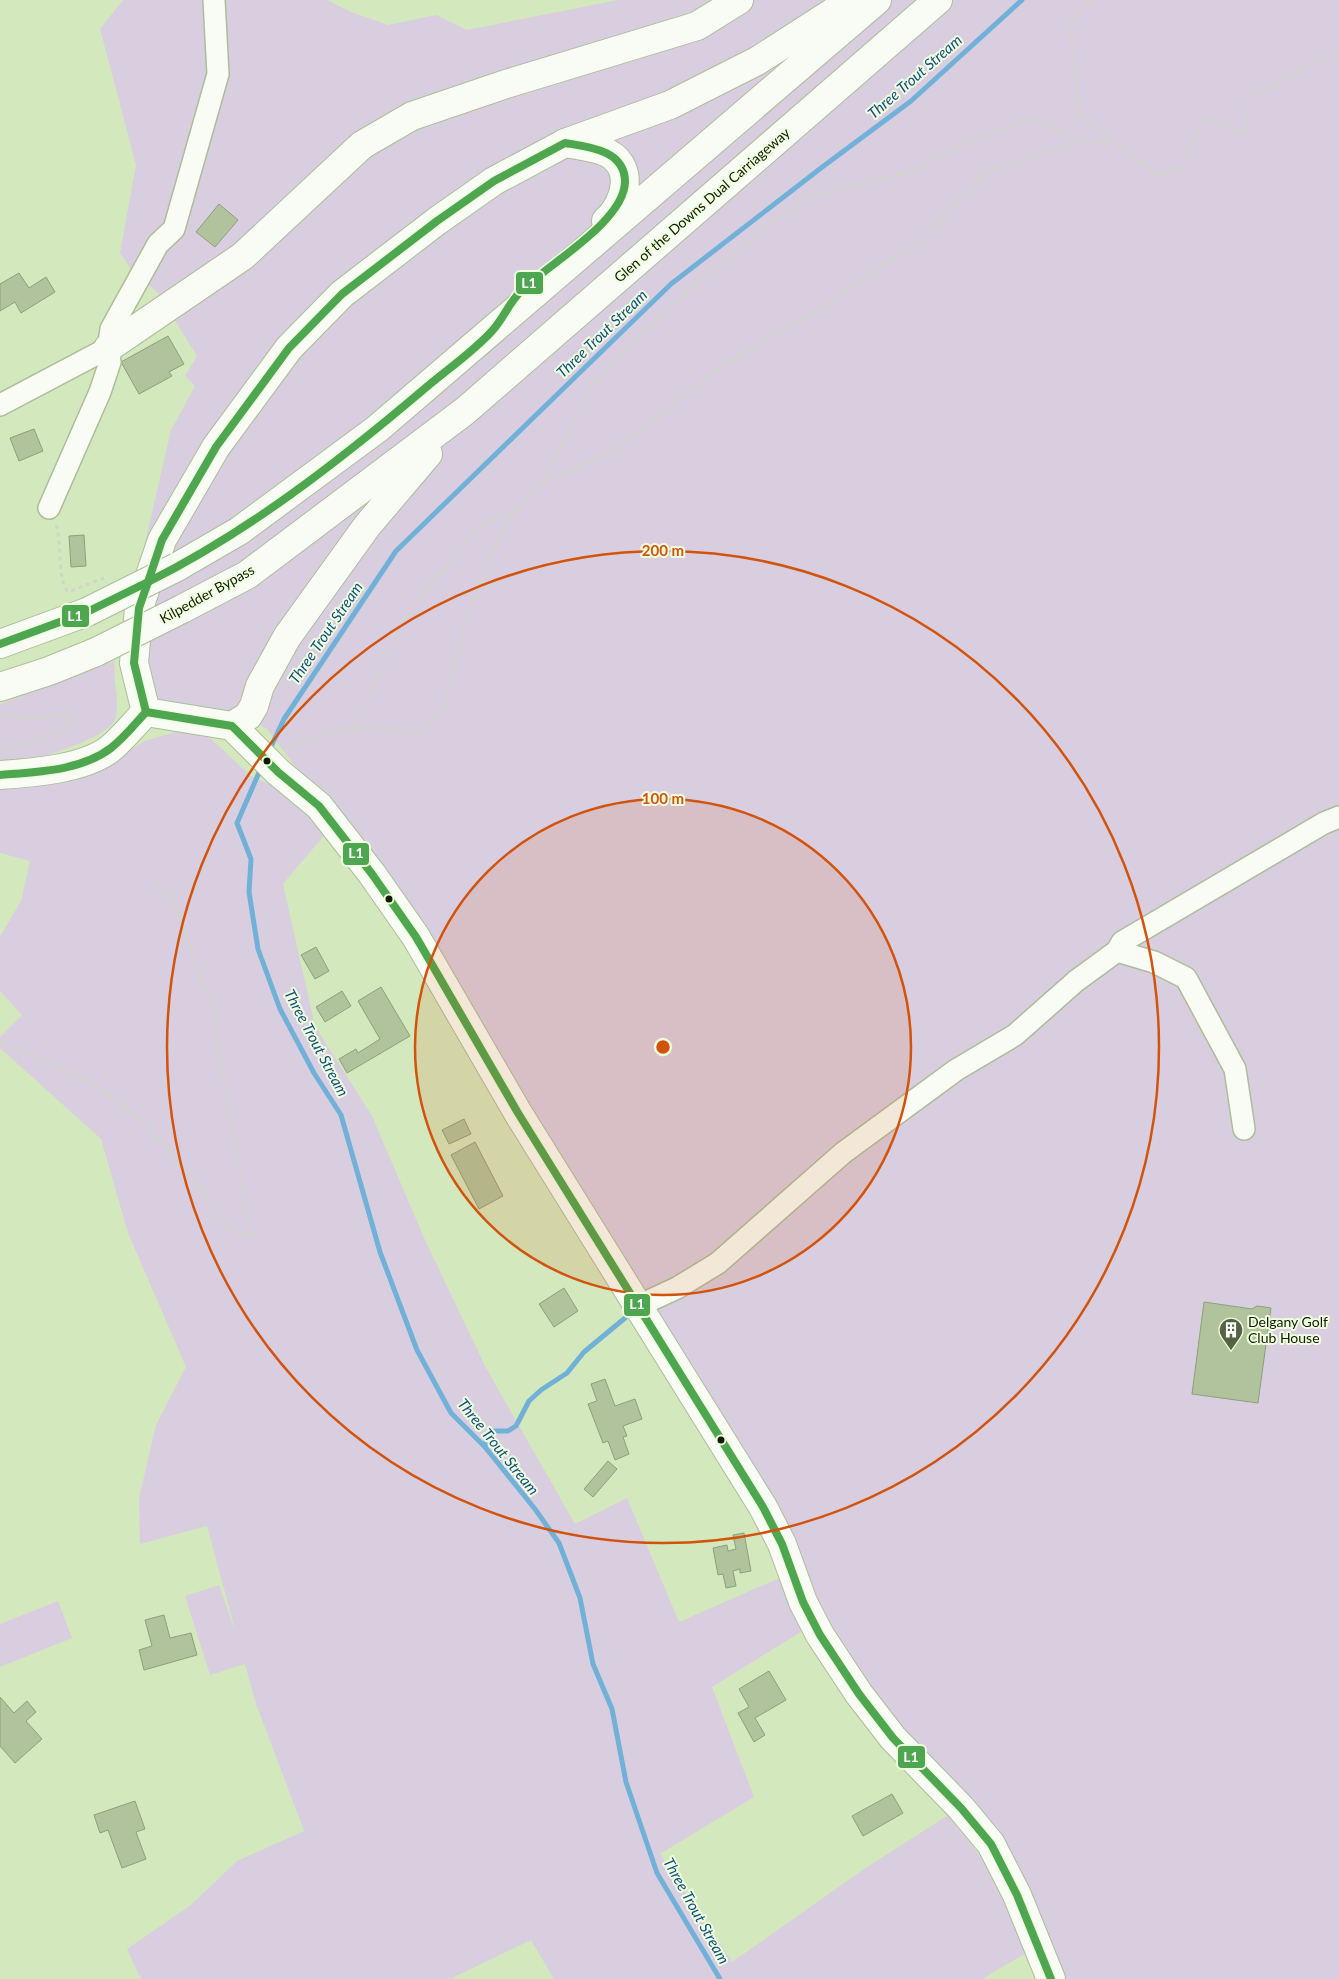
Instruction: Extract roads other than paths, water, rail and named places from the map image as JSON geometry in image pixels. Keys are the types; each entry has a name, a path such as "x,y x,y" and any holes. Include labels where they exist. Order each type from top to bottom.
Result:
{"main road":[{"path":"108,348 243,256 362,145 412,116 506,84 697,26 739,0"},
{"path":"146,712 134,663 134,654 139,608 162,540 216,447 289,348 342,294 437,221 494,181 564,143 679,100 757,62 852,0"},
{"path":"0,644 87,612 177,567 239,531 377,429 877,0"},
{"name":"Glen of the Downs Dual Carriageway","path":"465,411 938,0"},
{"path":"492,330 520,292 610,217 624,197 625,179 618,162 612,156 604,151 564,143"},
{"path":"232,726 248,716 254,706 260,686 287,637 367,526 465,411"},
{"name":"Kilpedder Bypass","path":"0,687 49,672 96,652 182,610 247,575 465,411"},
{"path":"146,712 232,726 270,757 319,806 372,874 416,937 518,1113 763,1507 782,1544 803,1602 820,1635 859,1694 893,1738 960,1808 990,1844 1017,1895 1051,1979"},
{"path":"0,775 43,772 97,757 110,749 146,712"}],"street":[{"path":"49,508 100,392 110,362 108,348 111,329 158,244 174,229 218,74 214,0"},
{"path":"0,405 108,348"},
{"path":"638,1306 677,1288 718,1263 843,1153 956,1070 1015,1035 1076,981 1117,951 1122,942 1324,823 1339,817"},
{"path":"1117,951 1154,962 1186,978 1235,1069 1244,1129"}],"waterway":[{"name":"Three Trout Stream","path":"269,751 284,719 396,551 671,284 911,101 1022,0"},
{"name":"Three Trout Stream","path":"261,768 237,823 251,859 249,892 258,949 280,1009 314,1073 341,1115 380,1252 417,1350 451,1413 485,1447 535,1509 559,1543 580,1598 593,1664 612,1709 626,1782 657,1873 720,1979"},
{"path":"485,1447 487,1435 494,1431 508,1431 516,1426 529,1401 541,1390 567,1373 584,1352 625,1318"}],"place":[{"name":"Delgany Golf Club House","path":"1231,1351"}]}
